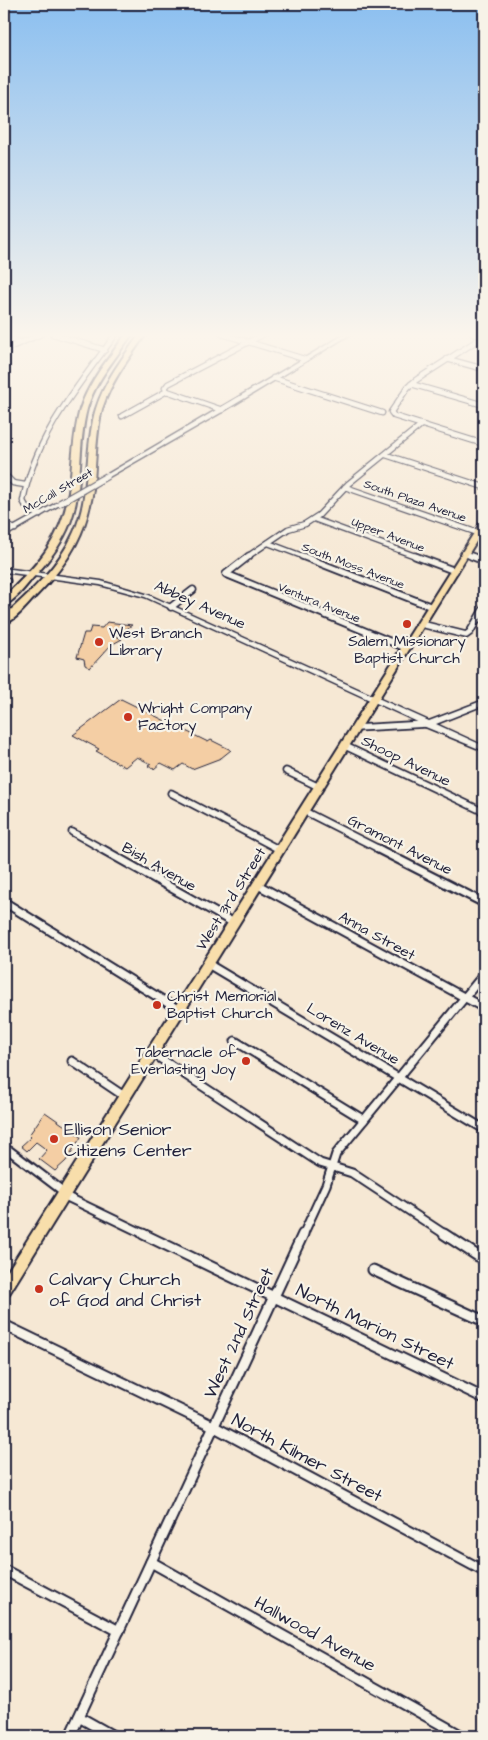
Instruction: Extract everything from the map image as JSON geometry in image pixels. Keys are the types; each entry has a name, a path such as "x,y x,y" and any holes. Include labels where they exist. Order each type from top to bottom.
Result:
{"highway":[{"path":"4,621 60,549 72,527 74,518 70,511 84,415"},
{"path":"4,610 65,555 78,531 84,517 97,415"},
{"path":"4,602 41,575"}],"main road":[{"name":"West 3rd Street","path":"4,1289 465,554 481,534 484,524"}],"street":[{"path":"39,515 24,505 25,485 30,466 43,439 60,415"},
{"name":"McCall Street","path":"4,535 213,415"},
{"path":"394,415 484,444"},
{"path":"268,543 288,530 301,526 324,511 345,488 421,425"},
{"path":"386,455 484,488"},
{"path":"4,474 13,483 25,485"},
{"name":"South Plaza Avenue","path":"345,488 481,534"},
{"name":"Upper Avenue","path":"314,518 455,571"},
{"path":"4,524 15,529"},
{"name":"Ventura Avenue","path":"268,543 250,554 226,574 294,604 406,648"},
{"name":"South Moss Avenue","path":"268,543 432,607"},
{"path":"465,554 484,561"},
{"name":"Abbey Avenue","path":"4,570 119,587 171,606 484,749"},
{"path":"171,606 193,590"},
{"path":"421,624 466,635 470,632 484,608"},
{"path":"356,728 436,722 484,702"},
{"name":"Shoop Avenue","path":"345,746 484,812"},
{"path":"286,771 319,787"},
{"path":"171,793 280,850"},
{"name":"Gramont Avenue","path":"304,811 484,903"},
{"name":"Bish Avenue","path":"72,832 234,923"},
{"name":"Anna Street","path":"258,885 484,1008"},
{"path":"4,902 179,1010"},
{"name":"Lorenz Avenue","path":"208,964 484,1129"},
{"name":"West 2nd Street","path":"70,1736 326,1185 336,1154 484,974"},
{"path":"235,1041 364,1120"},
{"path":"152,1053 320,1163 352,1173 484,1260"},
{"path":"72,1062 124,1096"},
{"name":"North Marion Street","path":"10,1151 64,1194 484,1398"},
{"path":"373,1270 484,1321"},
{"name":"North Kilmer Street","path":"4,1325 213,1427 484,1571"},
{"name":"Hallwood Avenue","path":"150,1562 462,1736"},
{"path":"4,1570 119,1631"},
{"path":"79,1717 112,1736"}],"building":[{"name":"West Branch Library","path":"107,622 132,625 116,636 122,639 111,645 90,668 85,665 84,659 77,657 84,633 89,633 91,627 102,628"},
{"name":"Wright Company Factory","path":"121,699 208,742 211,740 231,750 221,758 192,769 183,764 175,770 161,763 154,769 148,766 151,764 137,757 125,767 96,751 99,749 73,735"},
{"name":"Ellison Senior Citizens Center","path":"45,1112 81,1137 66,1161 55,1171 39,1159 47,1150 36,1142 27,1151 21,1146 31,1137 29,1135"}],"place":[{"name":"Salem Missionary Baptist Church","path":"407,624"},
{"name":"West Branch Library","path":"99,642"},
{"name":"Wright Company Factory","path":"128,717"},
{"name":"Christ Memorial Baptist Church","path":"157,1005"},
{"name":"Tabernacle of Everlasting Joy","path":"246,1061"},
{"name":"Ellison Senior Citizens Center","path":"54,1139"},
{"name":"Calvary Church of God and Christ","path":"39,1289"}]}
